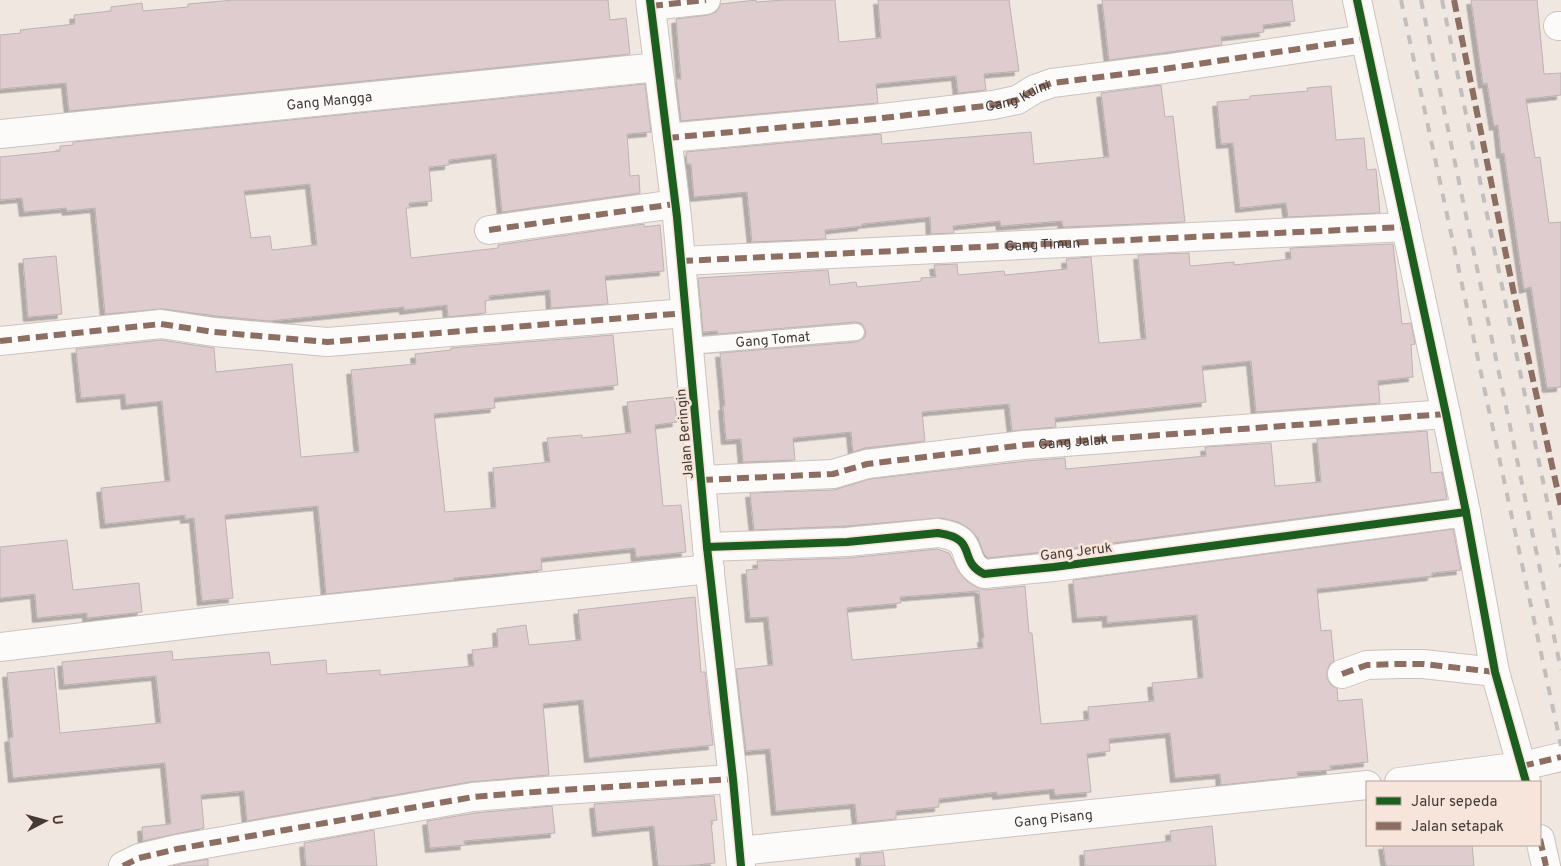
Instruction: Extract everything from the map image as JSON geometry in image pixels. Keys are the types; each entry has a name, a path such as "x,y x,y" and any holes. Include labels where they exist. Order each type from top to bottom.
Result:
{"street":[{"path":"650,3 706,0"},
{"path":"1357,0 1446,414 1495,672 1524,774"},
{"name":"Jalan Beringin","path":"650,3 675,204 708,558 733,778 740,858"},
{"name":"Gang Kuini","path":"667,138 864,120 993,105 1017,100 1035,89 1052,82 1164,69 1365,39"},
{"name":"Gang Mangga","path":"0,134 658,67"},
{"path":"489,230 675,204"},
{"name":"Gang Timun","path":"681,261 1406,227"},
{"path":"0,341 161,324 214,332 327,342 686,312"},
{"name":"Gang Jalak","path":"701,480 833,474 867,464 1024,445 1446,414"},
{"name":"Gang Jeruk","path":"0,647 708,558 938,533 950,535 961,541 965,546 972,566 984,574 1054,567 1466,512"},
{"path":"1342,674 1367,665 1382,664 1423,664 1495,672"},
{"path":"1415,781 1524,774 1561,757"},
{"path":"123,866 139,858 177,849 473,797 733,778"},
{"name":"Gang Pisang","path":"740,858 1366,785"},
{"path":"1541,844 1546,866"}],"lane":[{"name":"Gang Tomat","path":"689,346 856,332"}],"building":[{"path":"234,0 608,0 610,20 626,18 630,54 69,111 66,83 0,89 0,35 21,33 20,30 75,24 74,15 111,11 111,7 142,3 143,11 188,7 188,4"},
{"path":"756,0 756,2 835,0 839,42 881,38 878,0 1009,0 1019,71 984,74 986,90 958,93 956,76 876,84 878,103 681,121 676,79 681,79 676,19 708,15 716,12 721,4"},
{"path":"1102,0 1292,0 1295,21 1263,25 1264,32 1221,37 1222,45 1109,60"},
{"path":"1471,0 1537,0 1544,74 1561,73 1561,95 1526,99 1535,158 1540,157 1549,223 1561,222 1561,387 1547,388 1531,287 1524,289 1504,153 1501,154 1498,125 1494,126 1487,83 1483,84"},
{"path":"645,84 651,132 627,134 630,176 639,175 640,193 502,212 496,154 449,160 449,165 429,167 432,201 409,203 410,208 406,208 411,258 498,248 498,245 644,224 644,227 660,225 664,271 605,276 608,304 551,308 550,290 489,296 490,300 485,301 486,313 448,317 447,305 404,310 404,307 269,321 163,309 105,314 95,208 67,211 66,208 24,212 22,198 0,200 0,157 60,151 60,146 73,145 73,142","holes":["310,184 317,245 272,250 270,236 251,238 244,191"]},
{"path":"1161,85 1165,117 1173,116 1185,222 1063,227 1062,221 1001,226 1000,221 953,226 954,233 931,234 930,217 825,230 826,239 752,242 747,192 694,197 691,164 687,164 686,152 881,134 882,144 1031,132 1034,164 1109,157 1101,93"},
{"path":"1331,86 1336,140 1364,138 1367,170 1376,169 1380,213 1288,217 1286,203 1240,208 1233,143 1221,144 1217,102 1250,99 1250,96 1308,91 1307,88"},
{"path":"1393,244 1402,324 1411,323 1415,344 1411,345 1413,377 1378,381 1380,403 1256,412 1251,361 1202,366 1206,402 1055,418 1056,427 1012,431 1009,404 922,412 925,441 865,448 853,452 851,432 793,438 795,460 743,462 741,439 726,440 720,353 857,342 865,337 864,327 861,323 855,322 718,334 717,331 703,332 698,278 828,270 830,285 856,282 857,287 921,281 921,278 936,277 934,265 957,264 958,275 1004,271 1005,275 1067,269 1066,259 1091,257 1099,343 1146,339 1138,255 1189,253 1190,266 1234,262 1234,265 1291,259 1290,248"},
{"path":"56,256 62,314 28,317 23,259"},
{"path":"613,335 618,385 494,398 495,408 434,414 445,512 496,508 493,468 550,462 547,438 582,435 582,438 631,433 627,402 674,397 677,422 655,425 663,506 681,505 686,552 636,557 635,548 541,558 542,570 454,578 454,580 326,594 318,506 225,515 233,598 202,601 194,518 185,519 185,515 105,524 101,488 170,481 162,401 126,405 125,394 81,398 76,349 161,340 214,348 216,372 292,364 301,457 359,452 351,370 416,364 415,354 451,350 451,348"},
{"path":"1427,431 1431,473 1442,472 1447,499 988,558 984,554 978,538 970,529 958,522 941,518 846,526 754,530 750,493 834,490 870,479 1026,461 1065,458 1066,469 1206,456 1205,447 1271,443 1275,486 1321,482 1317,439"},
{"path":"1453,529 1461,570 1432,573 1432,576 1317,589 1321,631 1331,630 1334,661 1330,664 1327,671 1327,679 1332,686 1337,688 1338,701 1362,699 1368,762 1330,766 1331,770 1297,772 1298,777 1221,785 1220,774 1175,778 1170,733 1109,739 1110,751 1087,754 1091,792 1055,795 1054,789 997,795 997,792 939,799 939,807 896,811 896,819 857,823 855,804 776,811 770,749 746,751 736,669 773,665 768,617 750,618 746,570 758,569 757,561 848,558 937,549 949,553 959,572 976,587 986,590 1025,586 1029,633 1032,633 1041,724 1089,720 1088,707 1154,701 1152,683 1203,678 1197,615 1107,623 1107,616 1077,618 1073,580","holes":["979,591 984,638 982,638 983,648 852,660 847,608 901,603 900,597"]},
{"path":"67,540 73,590 139,583 142,612 87,618 87,613 37,618 35,594 0,598 0,547"},
{"path":"695,597 701,672 705,672 713,745 589,758 583,700 543,704 549,775 470,782 247,821 244,791 201,795 204,828 143,841 142,827 171,824 165,763 13,778 9,738 13,737 7,673 54,668 60,733 161,723 156,676 64,685 62,662 172,651 173,660 269,652 271,665 326,660 327,674 380,670 380,675 474,666 472,650 498,647 497,629 526,625 529,645 581,640 578,610"},
{"path":"714,796 717,820 711,821 715,863 687,866 658,866 654,826 597,832 594,804"},
{"path":"552,806 555,833 464,841 465,845 430,848 427,821 475,813"},
{"path":"1212,826 1216,866 1085,866 1084,851 1171,841 1170,831"},
{"path":"374,830 377,866 306,866 304,843"},
{"path":"1383,846 1472,846 1474,866 1386,866"},
{"path":"883,852 885,866 861,866 860,854"},
{"path":"208,859 208,866 173,866 180,864"}],"railway":[{"path":"1401,0 1561,746"},
{"path":"1421,0 1561,670"},
{"path":"1442,0 1561,567"}],"marked path":[{"path":"651,6 706,0"},
{"path":"1454,0 1514,294 1561,506"},
{"path":"667,138 874,119 993,105 1017,100 1035,89 1052,83 1164,69 1365,39"},
{"path":"489,230 675,204"},
{"path":"681,261 1406,227"},
{"path":"0,341 161,324 214,332 327,342 686,313"},
{"path":"701,480 833,474 867,464 1024,445 1446,414"},
{"path":"1342,674 1367,665 1398,664 1423,664 1495,672"},
{"path":"1522,766 1561,757"},
{"path":"123,866 139,858 177,849 473,797 733,779"},
{"path":"1541,844 1546,866"}],"cycle path":[{"path":"650,0 677,217 707,547 741,866"},
{"path":"1357,0 1446,414 1495,672 1526,781"},
{"path":"707,547 847,542 938,533 959,540 964,545 971,563 984,574 1054,567 1466,512"}]}
